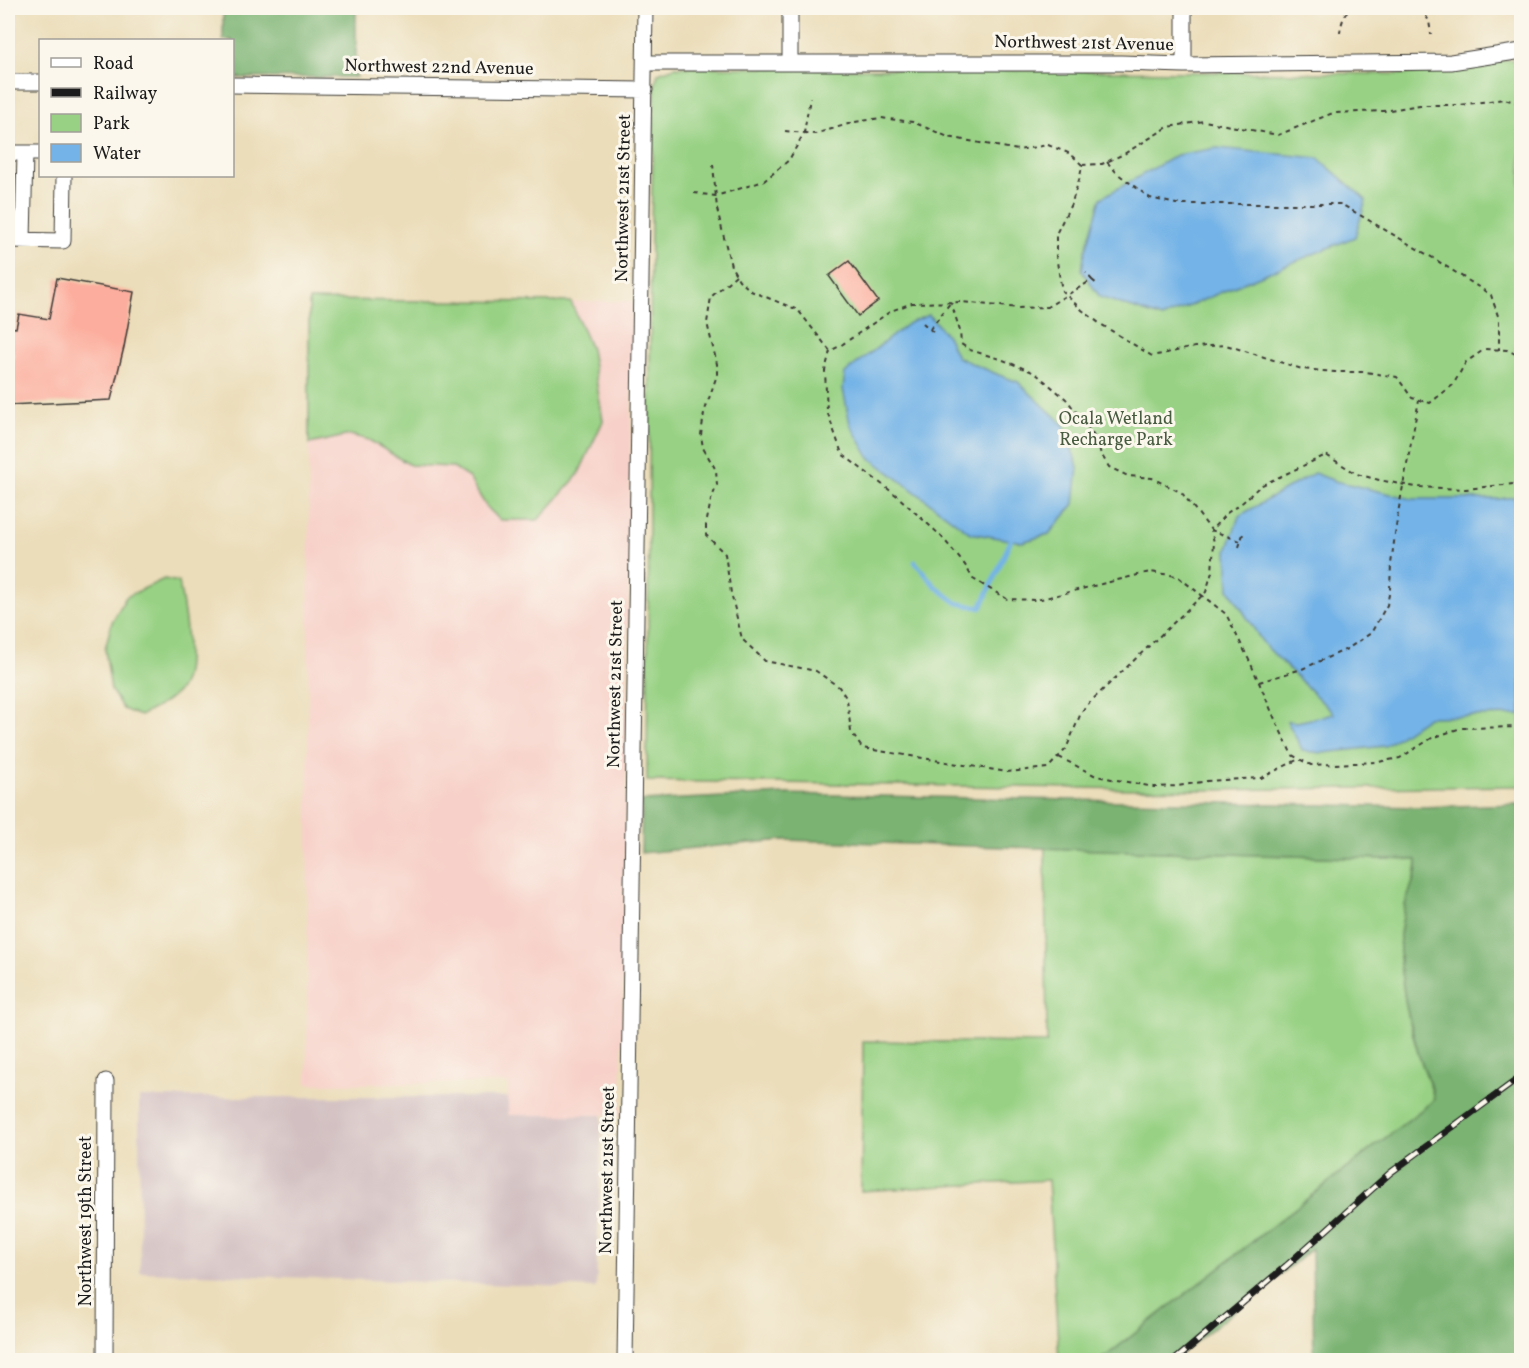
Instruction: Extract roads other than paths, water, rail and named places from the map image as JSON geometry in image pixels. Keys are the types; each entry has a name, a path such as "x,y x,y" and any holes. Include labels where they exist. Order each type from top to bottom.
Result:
{"street":[{"name":"Northwest 21st Street","path":"625,1360 645,8"},
{"path":"790,8 790,63"},
{"path":"1184,8 1184,65"},
{"name":"Northwest 21st Avenue","path":"645,63 1184,65 1451,62 1521,51"},
{"path":"8,82 39,82"},
{"name":"Northwest 22nd Avenue","path":"234,85 645,90"},
{"path":"8,153 39,153"},
{"path":"25,153 15,240 63,240 64,177"},
{"name":"Northwest 19th Street","path":"105,1360 106,1082"}],"water":[{"path":"1217,148 1318,158 1366,200 1355,237 1162,318 1100,297 1082,271 1084,256 1101,198 1177,155"},
{"path":"929,315 947,336 957,357 1018,382 1064,425 1078,467 1074,504 1049,534 1022,542 970,533 869,457 850,424 843,389 845,373 909,323"},
{"path":"1314,473 1335,481 1412,499 1499,499 1521,496 1521,715 1428,717 1385,746 1323,753 1303,751 1287,721 1297,722 1334,714 1263,643 1229,589 1227,551 1239,516"}],"waterway":[{"path":"915,562 936,587 957,603 981,608 1011,540"}],"railway":[{"path":"1175,1360 1286,1266 1390,1173 1522,1076"}],"park label":[{"name":"Ocala Wetland Recharge Park","path":"1116,429"}]}
